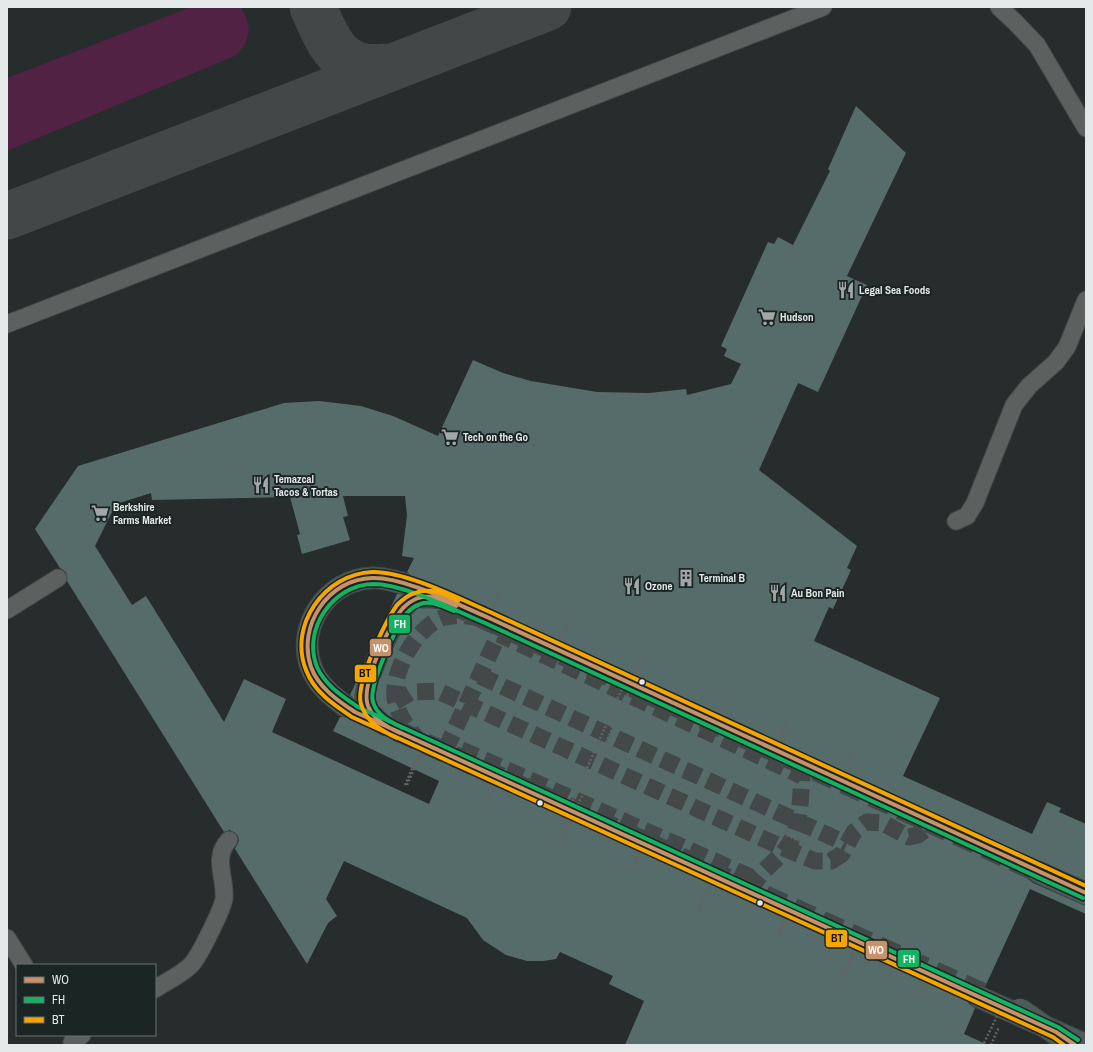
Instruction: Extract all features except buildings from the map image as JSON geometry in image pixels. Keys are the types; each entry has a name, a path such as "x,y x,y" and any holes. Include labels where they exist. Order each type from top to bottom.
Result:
{"main road":[{"path":"345,706 325,689 312,668 307,642 314,616 322,604 335,591 357,579 381,578 402,583"},
{"path":"1038,872 1086,894"},
{"path":"1075,1045 981,995 1086,1033"},
{"path":"1012,1006 1064,1039 1086,1044"}],"lane":[{"path":"7,324 823,7"},
{"path":"999,7 1036,45 1086,128"},
{"path":"956,520 966,516 975,502 1014,405 1029,386 1056,362 1067,347 1086,300"},
{"path":"7,610 58,578"},
{"path":"156,988 181,973 198,956 224,900 220,859 222,848 229,840"},
{"path":"7,938 23,964"}],"path":[{"path":"486,617 500,592 488,621"},
{"path":"556,651 570,620"},
{"path":"572,810 558,844 603,747 642,657 628,685"},
{"path":"563,823 632,668"},
{"path":"700,718 715,686"},
{"path":"707,719 721,688"},
{"path":"774,750 787,723"},
{"path":"578,735 799,840"},
{"path":"406,785 424,744"},
{"path":"840,779 853,752"},
{"path":"842,783 857,753"},
{"path":"487,802 499,778"},
{"path":"1040,837 1048,820 1086,838"},
{"path":"632,868 644,843"},
{"path":"714,873 698,910 715,877"},
{"path":"789,907 778,935 790,911"},
{"path":"860,938 843,977 860,943"},
{"path":"917,999 931,970"},
{"path":"922,1001 933,976"},
{"path":"984,1043 1012,1006"}],"shaded area":[{"path":"191,7 241,7 247,21 248,33 245,44 241,50 235,56 7,151 7,78"}],"taxiway":[{"path":"313,7 326,36 338,53 355,64 366,67 391,67"},
{"path":"7,216 548,7"}],"tunnel":[{"path":"982,993 384,725 372,713 365,698 366,690 382,647 397,618 410,602 426,598 443,600 1038,872"},
{"path":"422,744 403,720 396,703 396,679 407,652 424,630 445,617 468,616 481,618"},
{"path":"751,890 762,874 785,850 794,834 799,815 802,776 499,634 448,744 755,879"},
{"path":"480,676 847,844"},
{"path":"395,702 411,692 438,691 815,861 831,861 842,854 854,832 867,822 883,823 909,837 918,835 932,824"}],"transit line":[{"name":"BT","path":"1064,1045 1053,1037 352,717 338,708 319,691 306,670 302,653 302,636 307,620 315,605 326,592 339,582 355,575 372,572 385,573 431,586 1086,886"},
{"name":"WO","path":"1075,1045 1056,1032 355,712 329,693 314,674 308,651 308,636 313,621 320,608 330,596 342,587 356,580 372,578 385,579 415,586 487,617 1086,893"},
{"name":"FH","path":"1078,1040 1058,1027 358,707 329,685 317,667 313,653 314,638 318,624 324,612 334,601 345,592 358,586 373,584 386,585 414,593 485,623 1083,898"},
{"name":"BT","path":"397,738 375,725 367,716 361,704 360,695 362,682 372,653 385,625 397,605 410,595 420,591 431,591 448,596 458,601"},
{"name":"WO","path":"400,733 386,726 377,719 368,706 368,685 377,656 390,627 403,608 408,604 418,598 433,597 456,606"},
{"name":"FH","path":"403,728 381,715 373,702 375,683 384,656 403,618 417,605 432,603 454,611"}],"place":[{"name":"Legal Sea Foods","path":"846,290"},
{"name":"Hudson","path":"767,317"},
{"name":"Tech on the Go","path":"450,437"},
{"name":"Temazcal Tacos & Tortas","path":"261,485"},
{"name":"Berkshire Farms Market","path":"100,513"},
{"name":"Terminal B","path":"686,578"},
{"name":"Ozone","path":"632,586"},
{"name":"Au Bon Pain","path":"778,593"}]}
